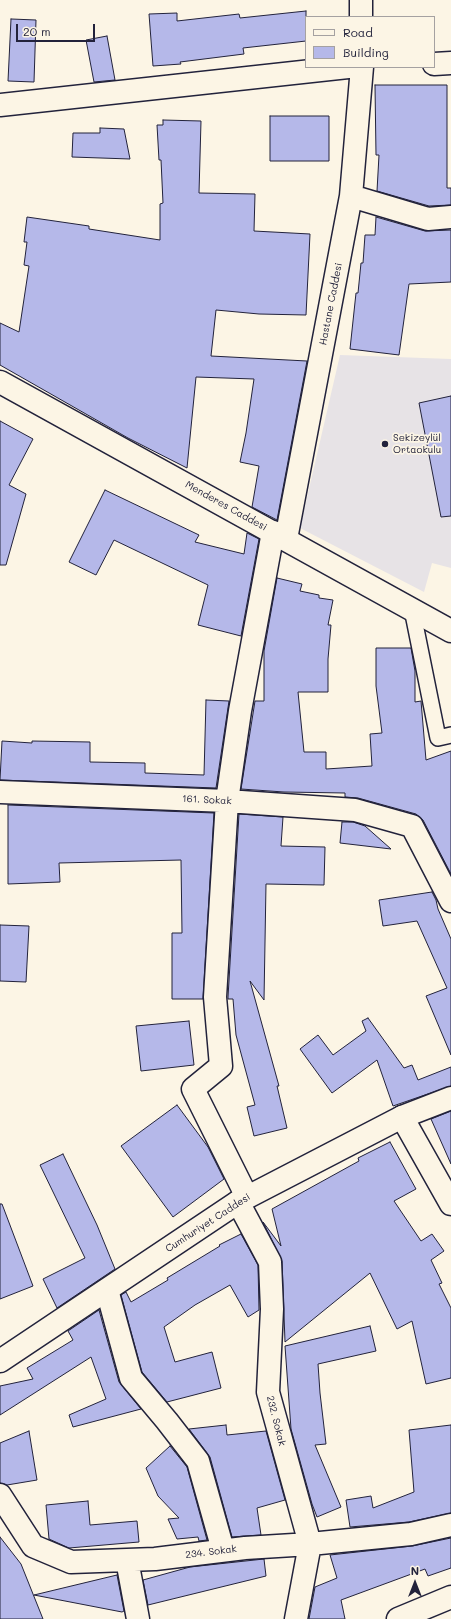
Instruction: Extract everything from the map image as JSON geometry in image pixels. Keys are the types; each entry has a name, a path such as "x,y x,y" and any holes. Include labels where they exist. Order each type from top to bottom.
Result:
{"street":[{"path":"361,0 361,16"},
{"path":"435,64 451,63"},
{"path":"0,106 339,68"},
{"name":"Hastane Caddesi","path":"227,801 240,711 280,536 351,196 362,68"},
{"path":"351,196 428,219 451,217"},
{"name":"Menderes Caddesi","path":"0,382 451,630"},
{"name":"161. Sokak","path":"0,792 227,801 355,810 412,826 451,901"},
{"name":"232. Sokak","path":"227,801 215,997 221,1066 194,1089 270,1262 272,1309 268,1392 310,1544 296,1619"},
{"name":"Cumhuriyet Caddesi","path":"1,1357 107,1290 242,1200 402,1117 451,1098"},
{"path":"402,1117 451,1204"},
{"path":"107,1290 131,1378 198,1461 223,1550"},
{"name":"234. Sokak","path":"0,1495 33,1546 71,1562 155,1559 223,1550 310,1544 411,1534 451,1525"},
{"path":"127,1560 138,1619"},
{"path":"398,1619 451,1597"}],"lane":[{"path":"412,609 438,738 451,735"}],"shaded area":[{"name":"Sekizeylül Ortaokulu","path":"340,355 451,359 451,568 432,563 424,592 300,528"}],"building":[{"path":"306,11 305,41 243,48 244,54 180,62 181,64 153,66 149,14 177,13 177,21 239,14 240,18"},
{"path":"11,19 36,20 34,82 8,81"},
{"path":"107,36 115,80 94,82 86,40"},
{"path":"375,85 447,85 447,188 451,188 451,205 429,206 377,191 379,155 376,155"},
{"path":"270,116 329,116 329,161 270,161"},
{"path":"163,120 201,121 199,193 255,194 254,231 310,234 306,315 259,314 216,310 211,356 307,361 277,520 252,507 259,466 240,462 254,379 196,377 187,468 128,438 0,365 0,323 19,332 29,266 24,265 27,242 24,242 27,217 89,226 89,229 160,240 160,204 163,203 161,160 159,160 157,125 163,125"},
{"path":"100,128 124,129 130,159 72,157 73,133 100,133"},
{"path":"376,217 425,231 451,230 451,282 409,284 399,355 350,349 356,293 358,293 361,263 363,263 365,235 375,235"},
{"path":"451,396 451,516 441,517 419,403"},
{"path":"0,421 33,439 9,485 26,494 6,565 0,565"},
{"path":"105,490 199,535 195,542 244,554 247,533 259,539 241,636 198,625 208,585 114,540 96,575 69,562"},
{"path":"277,578 302,584 300,591 319,595 319,598 333,600 328,625 331,625 328,659 328,692 298,692 304,752 326,752 326,769 372,766 370,734 382,733 376,686 376,648 411,648 415,671 415,702 421,701 426,760 451,751 451,874 423,820 416,814 358,798 345,797 345,793 284,792 241,789 255,701 264,701 264,651"},
{"path":"206,700 229,701 216,788 0,780 2,741 32,743 32,741 90,742 90,762 145,763 145,773 204,775"},
{"path":"8,805 214,813 203,999 172,999 172,933 182,933 181,860 59,863 60,882 8,884"},
{"path":"239,814 283,817 281,846 325,847 324,885 266,884 264,1000 250,981 279,1086 277,1086 287,1128 254,1136 247,1107 255,1105 236,1035 233,999 228,999"},
{"path":"342,822 353,822 365,826 391,849 340,843"},
{"path":"432,892 451,939 451,1055 426,996 447,988 417,921 383,926 379,900"},
{"path":"0,925 29,926 26,982 0,981"},
{"path":"368,1018 404,1068 412,1065 418,1080 451,1067 451,1086 393,1106 377,1060 332,1093 300,1049 318,1035 333,1055 366,1031 362,1021"},
{"path":"189,1021 194,1065 141,1071 136,1026"},
{"path":"177,1105 208,1147 224,1179 173,1217 121,1146"},
{"path":"451,1111 451,1164 431,1119"},
{"path":"390,1142 416,1189 394,1201 421,1241 432,1234 444,1251 431,1260 442,1283 439,1284 451,1308 451,1378 426,1384 412,1321 397,1329 370,1273 285,1342 282,1261 263,1222 281,1246 272,1209 359,1161 358,1158"},
{"path":"63,1154 97,1225 115,1269 57,1308 43,1279 85,1258 40,1165"},
{"path":"0,1204 2,1204 33,1286 0,1299"},
{"path":"241,1234 258,1265 259,1310 248,1317 230,1285 195,1305 164,1327 175,1362 212,1352 221,1388 167,1402 142,1372 121,1295 126,1292 131,1302 168,1280 167,1278 220,1246 219,1245"},
{"path":"99,1310 119,1382 141,1409 73,1427 69,1415 106,1399 91,1357 0,1415 0,1386 33,1379 27,1368 73,1340 68,1331"},
{"path":"370,1326 376,1351 318,1364 326,1444 315,1445 341,1507 317,1517 291,1429 285,1346"},
{"path":"226,1425 227,1435 266,1431 285,1500 257,1508 261,1535 232,1537 210,1457 189,1429"},
{"path":"451,1425 451,1513 409,1522 350,1527 346,1500 371,1496 373,1508 414,1492 409,1430"},
{"path":"29,1431 37,1480 7,1485 0,1483 0,1443"},
{"path":"170,1446 187,1467 207,1540 199,1541 198,1537 177,1539 168,1519 179,1518 158,1496 146,1468"},
{"path":"88,1501 90,1525 137,1521 139,1542 69,1548 49,1539 46,1505"},
{"path":"0,1537 21,1564 43,1619 0,1619"},
{"path":"451,1538 451,1568 428,1576 425,1569 341,1600 345,1619 309,1619 315,1587 337,1578 330,1555 412,1546"},
{"path":"264,1559 266,1576 148,1605 143,1580 190,1567"},
{"path":"117,1575 124,1611 122,1612 34,1595"}],"place":[{"name":"Sekizeylül Ortaokulu","path":"385,444"}]}
